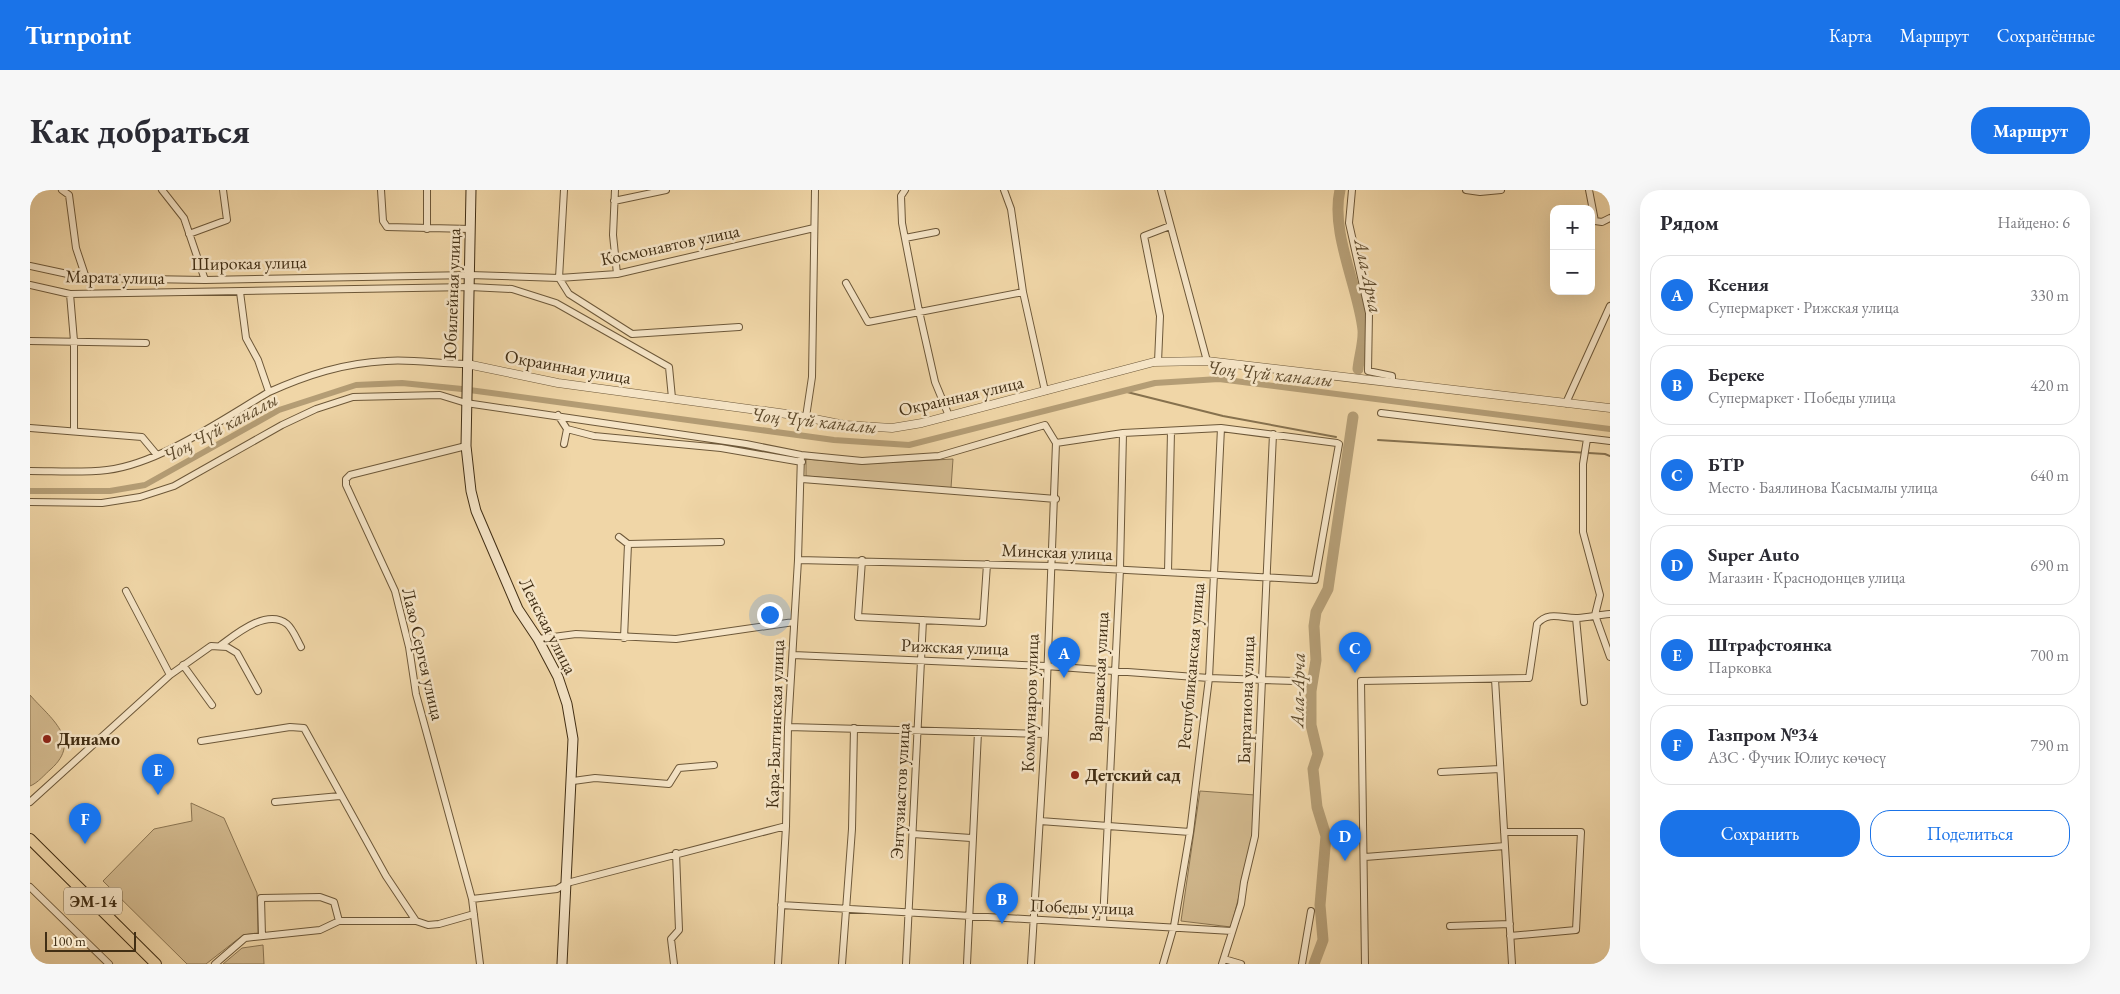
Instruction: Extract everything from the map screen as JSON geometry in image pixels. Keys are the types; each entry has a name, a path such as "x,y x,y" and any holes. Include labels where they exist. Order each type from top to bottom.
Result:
{"main road":[{"name":"Юбилейная улица","path":"466,400 471,190"},
{"name":"Ленская улица","path":"466,400 466,446 471,491 476,511 518,609 538,639 558,677 567,704 573,739 562,964"},
{"name":"ЭМ-14","path":"30,839 156,964"}],"street":[{"path":"62,190 69,192 76,248 86,278"},
{"path":"162,190 184,218 205,280"},
{"path":"189,234 227,220 223,190"},
{"path":"381,190 383,221 387,227 427,230 471,229"},
{"path":"427,190 427,230"},
{"path":"564,190 559,278 570,294 632,334 739,327"},
{"path":"615,190 613,235 617,274"},
{"path":"614,201 666,190"},
{"path":"806,417 812,377 815,190"},
{"path":"905,190 901,196 905,238 919,311 935,382 949,416"},
{"path":"1004,190 1011,209 1023,292 1044,391"},
{"path":"1161,190 1206,361"},
{"path":"1352,190 1349,223 1369,313 1368,371 1392,376 1392,382"},
{"path":"1466,190 1501,190"},
{"path":"1589,190 1595,221 1602,222 1610,218"},
{"path":"1158,362 1160,316 1144,236 1170,226"},
{"name":"Космонавтов улица","path":"470,275 559,278 617,274 814,228"},
{"path":"905,238 936,232"},
{"name":"Широкая улица","path":"30,266 86,278 205,280 470,275"},
{"path":"846,282 868,322 1023,292"},
{"name":"Марата улица","path":"30,285 70,294 470,287 512,289 556,303 669,367 672,398"},
{"path":"240,292 246,338 258,360 269,392"},
{"path":"70,294 74,341 74,430"},
{"path":"1566,403 1610,306"},
{"path":"30,341 146,343"},
{"path":"30,471 108,470 157,455 269,392 299,378 329,369 388,360 467,365"},
{"name":"Окраинная улица","path":"467,365 558,383 806,417 846,425 892,428 922,424 1158,362 1206,361 1610,408"},
{"path":"30,502 102,503 140,497 174,486 282,425 316,409 353,397 440,396 746,444 801,455 862,461 939,456 1045,425 1056,443 1123,433 1221,428 1273,434"},
{"path":"1381,412 1610,442"},
{"path":"558,415 567,430 564,444"},
{"path":"30,428 74,430 142,437 157,455"},
{"name":"Республиканская улица","path":"1162,964 1174,926 1190,832 1208,678 1221,428"},
{"path":"567,430 594,436 721,448 802,462"},
{"path":"1168,572 1171,431"},
{"name":"Варшавская улица","path":"1103,922 1113,670 1120,569 1123,433"},
{"name":"Минская улица","path":"798,560 862,560 1052,566 1315,580 1339,444 1273,434"},
{"name":"Багратиона улица","path":"1223,962 1241,904 1255,836 1273,434"},
{"path":"1587,439 1583,464 1584,532 1600,594 1595,615 1610,658"},
{"name":"Коммунаров улица","path":"1031,964 1045,734 1046,666 1056,499 1056,443"},
{"name":"Лазо Сергея улица","path":"466,446 350,475 346,479 346,485 395,591 409,647 416,694 472,899 480,964"},
{"name":"Кара-Балтинская улица","path":"778,964 786,826 788,727 802,479 801,455"},
{"path":"802,479 1056,499"},
{"path":"619,537 628,544 721,542"},
{"path":"624,638 628,544"},
{"path":"862,560 858,617 983,623 987,564"},
{"path":"126,591 170,675"},
{"path":"1365,964 1361,681 1529,678 1537,624 1540,620 1549,616 1576,618 1610,614"},
{"path":"1576,618 1584,702"},
{"path":"30,802 170,675 212,646 221,645 249,625 269,620 282,620 288,625 301,647"},
{"name":"Энтузиастов улица","path":"906,964 923,620"},
{"path":"538,639 576,634 624,638 676,639 794,622"},
{"path":"221,645 237,653 258,691"},
{"name":"Рижская улица","path":"793,655 1046,666 1208,678 1295,681"},
{"path":"183,665 212,705"},
{"path":"1495,679 1512,964"},
{"path":"201,741 290,727 304,728 386,876 416,921"},
{"path":"788,727 1045,734"},
{"path":"842,964 852,829 854,728"},
{"path":"967,964 971,838 978,732"},
{"path":"572,781 595,778 669,784 679,768 714,765"},
{"path":"1441,772 1500,769"},
{"path":"276,802 340,796"},
{"path":"1040,821 1190,832"},
{"path":"472,899 557,889 567,883 676,853 786,826"},
{"path":"1504,832 1581,832 1576,930 1510,936"},
{"path":"913,834 971,838"},
{"path":"1365,858 1505,846"},
{"path":"674,964 671,939 679,930 676,853"},
{"path":"30,887 109,964"},
{"path":"262,936 261,898 320,897 334,902 339,921"},
{"name":"Победы улица","path":"782,905 1232,930"},
{"path":"1302,964 1311,911"},
{"path":"215,964 245,938 320,930 339,921 416,921 428,925 439,924 474,914"},
{"path":"1450,926 1510,924"},
{"path":"1223,962 1241,964"}],"shaded area":[{"path":"806,459 862,464 953,459 951,488 806,476"},
{"name":"Динамо","path":"30,695 60,730 64,739 64,748 60,758 51,769 39,781 30,786"},
{"path":"1200,791 1255,795 1253,842 1231,927 1181,921"},
{"path":"191,803 224,818 257,893 258,933 243,935 206,964 187,964 103,881 154,829 192,821"},
{"path":"263,945 264,964 223,964 242,948"}],"waterway":[{"name":"Ала-Арча","path":"1340,190 1338,206 1339,224 1363,330 1358,369"},
{"name":"Чоң Чүй каналы","path":"30,491 110,491 145,485 279,410 356,385 402,383 462,389 834,440 909,445 1155,383 1219,379 1610,429"},
{"path":"1123,391 1223,416 1336,437"},
{"name":"Ала-Арча","path":"1314,964 1323,940 1320,905 1326,836 1317,807 1313,769 1318,754 1311,725 1311,691 1316,660 1314,626 1316,612 1328,589 1353,417"},
{"path":"1378,440 1605,454 1610,456"}],"place":[{"name":"БТР","path":"1355,673"},
{"name":"Ксения","path":"1064,678"},
{"name":"Динамо","path":"47,739"},
{"name":"Детский сад","path":"1075,775"},
{"name":"Штрафстоянка","path":"158,795"},
{"name":"Газпром №34","path":"85,844"},
{"name":"Super Auto","path":"1345,861"},
{"name":"Береке","path":"1002,924"}]}
